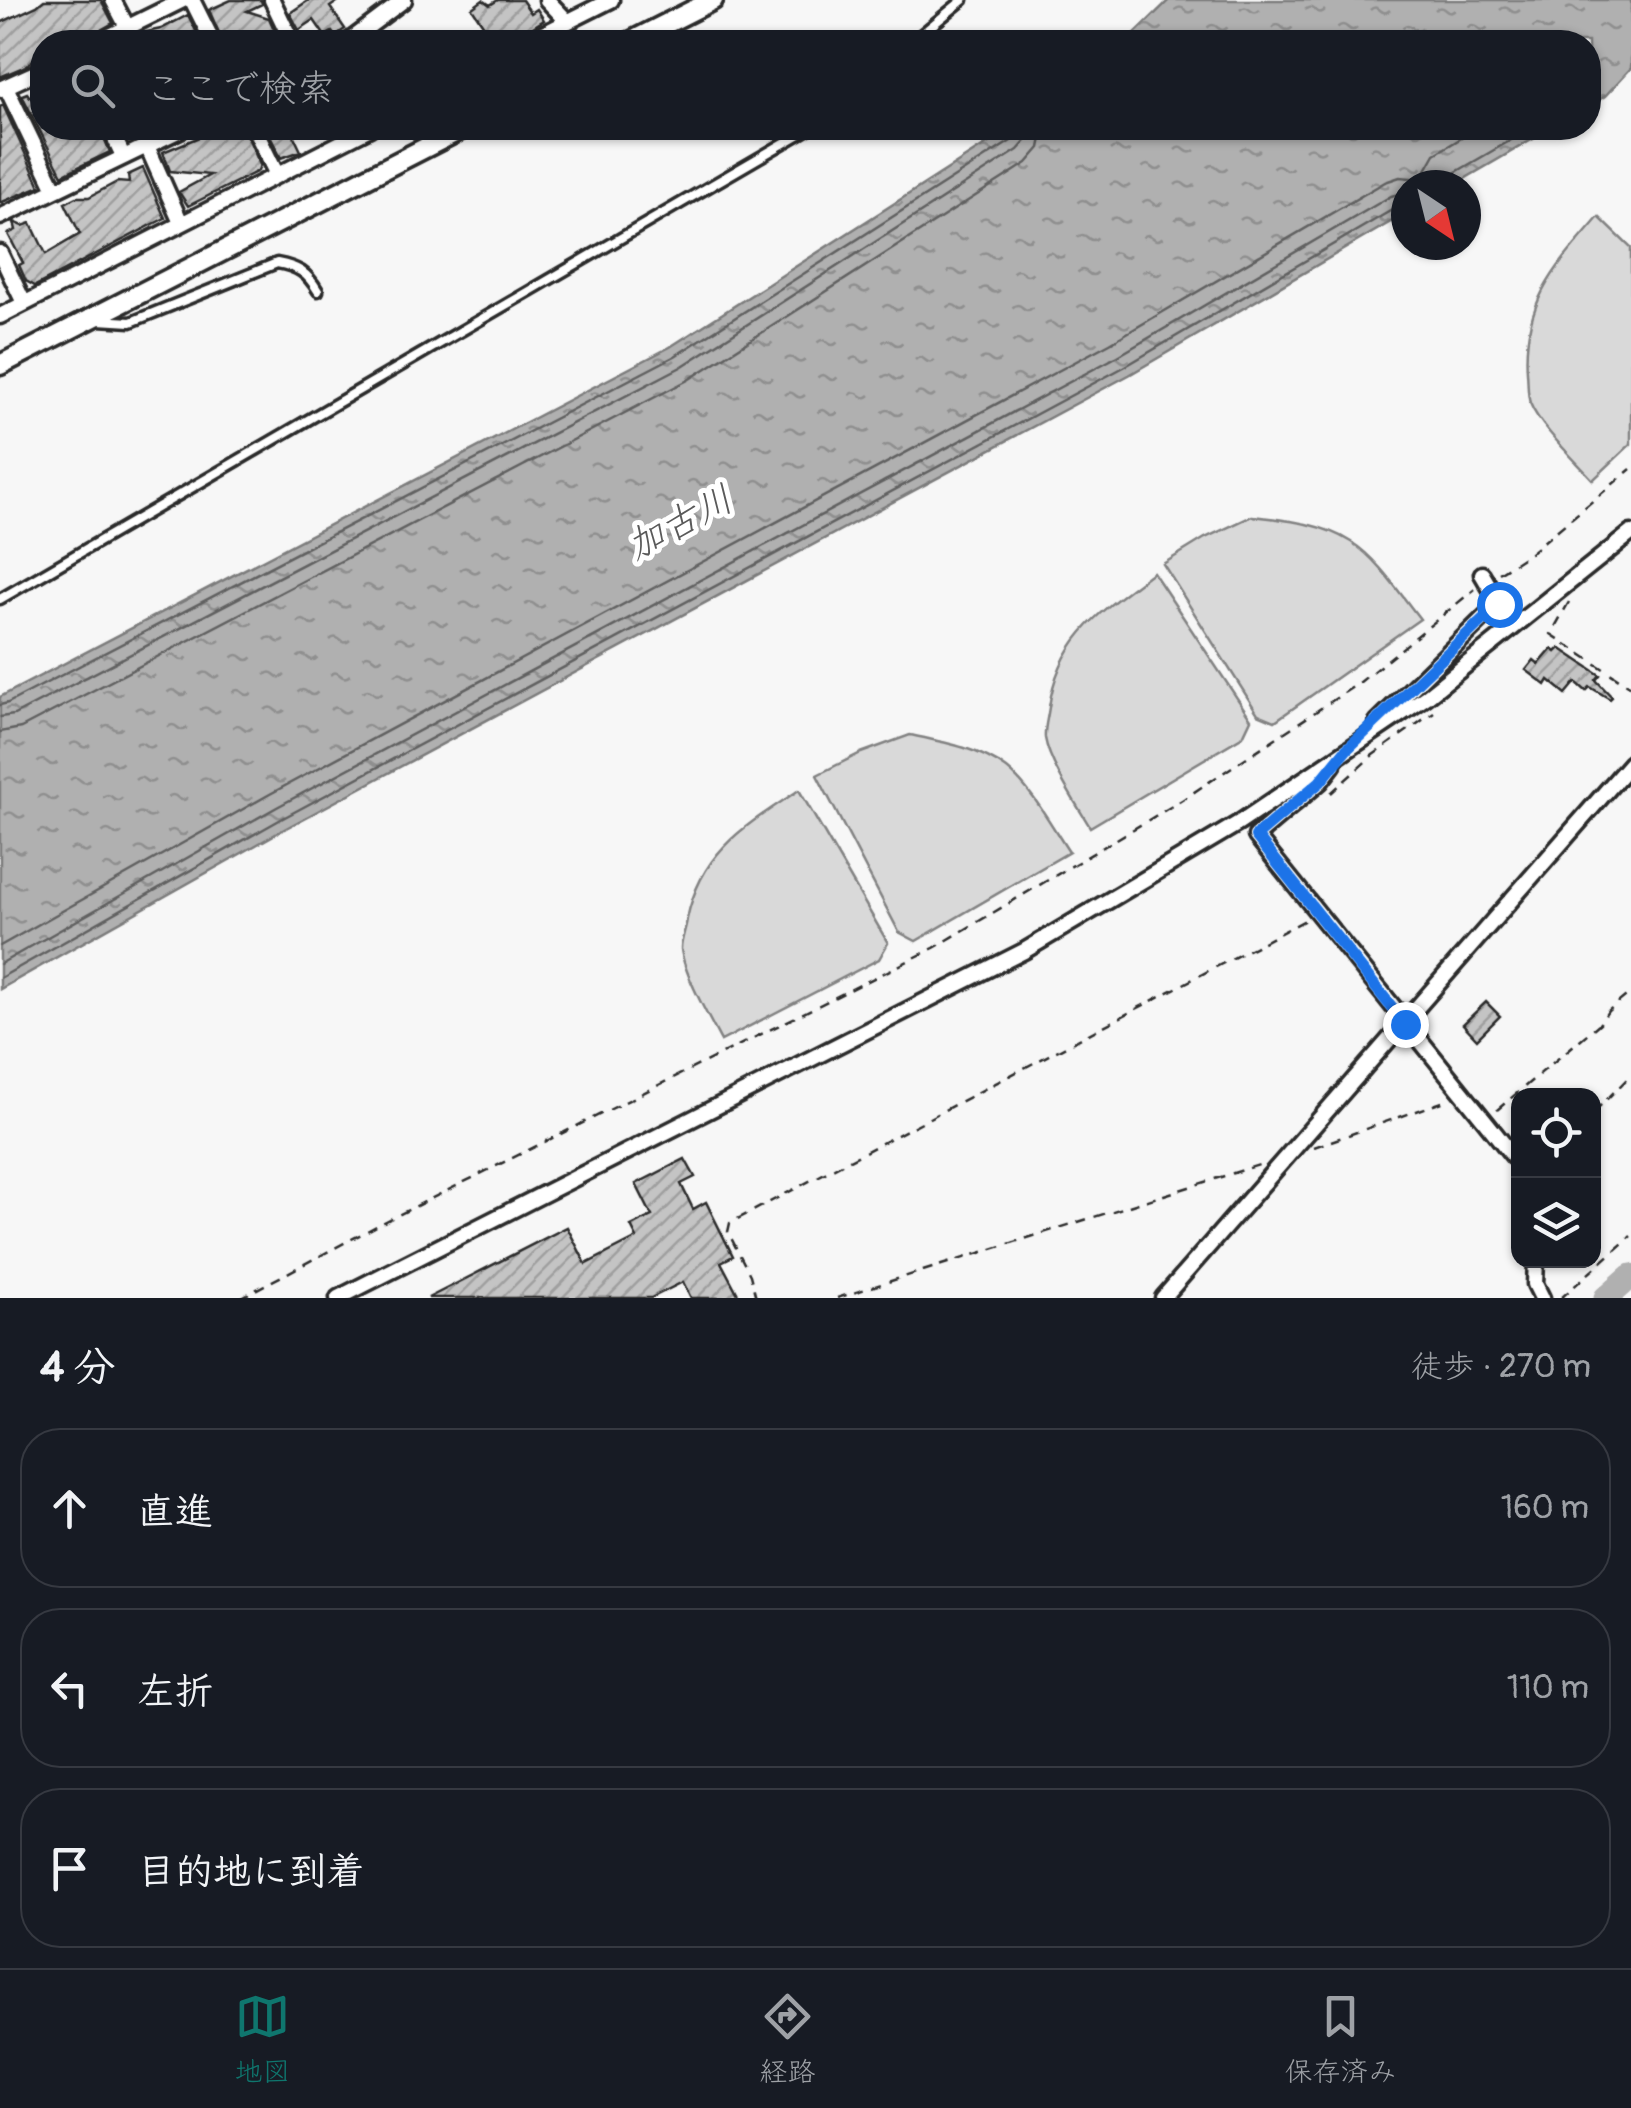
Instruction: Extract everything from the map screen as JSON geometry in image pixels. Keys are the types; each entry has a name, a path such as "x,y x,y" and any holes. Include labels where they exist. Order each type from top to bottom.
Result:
{"street":[{"path":"113,0 129,30"},
{"path":"120,30 183,0"},
{"path":"192,0 206,30"},
{"path":"364,30 404,0"},
{"path":"546,0 567,21"},
{"path":"550,30 611,0"},
{"path":"654,30 713,0"},
{"path":"274,1 287,30"},
{"path":"30,76 3,88 56,190"},
{"path":"116,140 123,156"},
{"path":"0,217 158,140"},
{"path":"260,140 277,175"},
{"path":"0,316 348,140"},
{"path":"0,366 441,140"},
{"path":"147,146 181,223"},
{"path":"0,253 24,303"},
{"path":"338,1298 1024,950 1239,824 1426,698 1631,533"},
{"path":"1485,577 1499,604 1346,750 1320,782 1256,836 1511,1153"},
{"path":"1163,1298 1631,763"},
{"path":"1536,1268 1535,1284 1542,1298"}],"lane":[{"path":"927,30 963,0"},
{"path":"0,599 789,140"},
{"path":"90,320 131,322 277,262 309,275 318,291"}],"path":[{"path":"240,1298 384,1222 934,948 1182,800 1359,683 1485,577 1530,553 1631,469"},
{"path":"1578,578 1551,634 1631,687"},
{"path":"1330,793 1372,755 1434,712"},
{"path":"756,1298 750,1275 728,1232 730,1223 1318,914"},
{"path":"1485,1120 1631,992"},
{"path":"1601,1105 1631,1075"},
{"path":"837,1298 1289,1156 1464,1095"},
{"path":"1560,1298 1631,1236"}],"shaded area":[{"path":"1599,217 1631,248 1631,444 1593,480 1549,432 1530,403 1527,347 1536,305 1545,287"},
{"path":"1252,516 1315,526 1351,542 1379,567 1420,619 1275,721 1258,714 1163,564"},
{"path":"1153,572 1251,719 1243,736 1090,827 1058,771 1045,738 1054,683 1062,662 1085,628"},
{"path":"910,735 973,751 1007,769 1033,797 1069,852 916,941 899,932 817,775"},
{"path":"799,790 888,943 879,959 721,1041 692,983 681,949 694,895 703,875 728,842"}],"water":[{"path":"1169,0 1631,0 1631,68 1601,98 1601,30 1138,30"},
{"name":"加古川","path":"993,140 1531,140 1480,170 1391,170 1391,222 1129,375 288,827 0,989 0,697 670,347"}],"building":[{"path":"44,0 101,0 113,23 101,30 30,30 30,63 0,77 0,23"},
{"path":"231,0 261,0 262,4 247,11 269,18 274,30 218,30 209,10"},
{"path":"309,0 340,0 330,7 345,29 321,30 314,20 299,30 290,13"},
{"path":"483,0 490,5 498,0 522,0 531,13 537,9 544,20 528,30 485,30 472,8"},
{"path":"188,15 196,30 156,30"},
{"path":"27,93 30,97 30,111 22,95"},
{"path":"3,105 40,186 0,203 0,107"},
{"path":"44,140 105,140 110,152 62,175"},
{"path":"192,140 249,140 260,165 258,171 188,206 179,192 210,175 170,171 163,152"},
{"path":"272,140 296,140 301,151 281,158"},
{"path":"143,168 165,218 35,286 26,281 19,265 23,263 8,234 16,230 14,222 23,226 31,223 46,254 80,234 65,203 89,197 117,182 129,183 128,175"},
{"path":"1560,648 1600,675 1596,680 1612,697 1590,687 1586,691 1576,682 1566,694 1549,680 1546,685 1526,670 1534,660 1539,664 1552,649 1556,652"},
{"path":"1486,1002 1500,1016 1477,1039 1463,1024"},
{"path":"685,1159 695,1177 681,1184 693,1209 706,1202 733,1256 721,1262 740,1298 691,1298 683,1282 651,1298 428,1298 567,1227 586,1264 637,1238 631,1226 652,1216 636,1184"}],"waterway":[{"path":"1606,1298 1631,1276"}],"route":[{"path":"1405,1024 1256,836 1320,782 1346,750 1499,604"}]}
